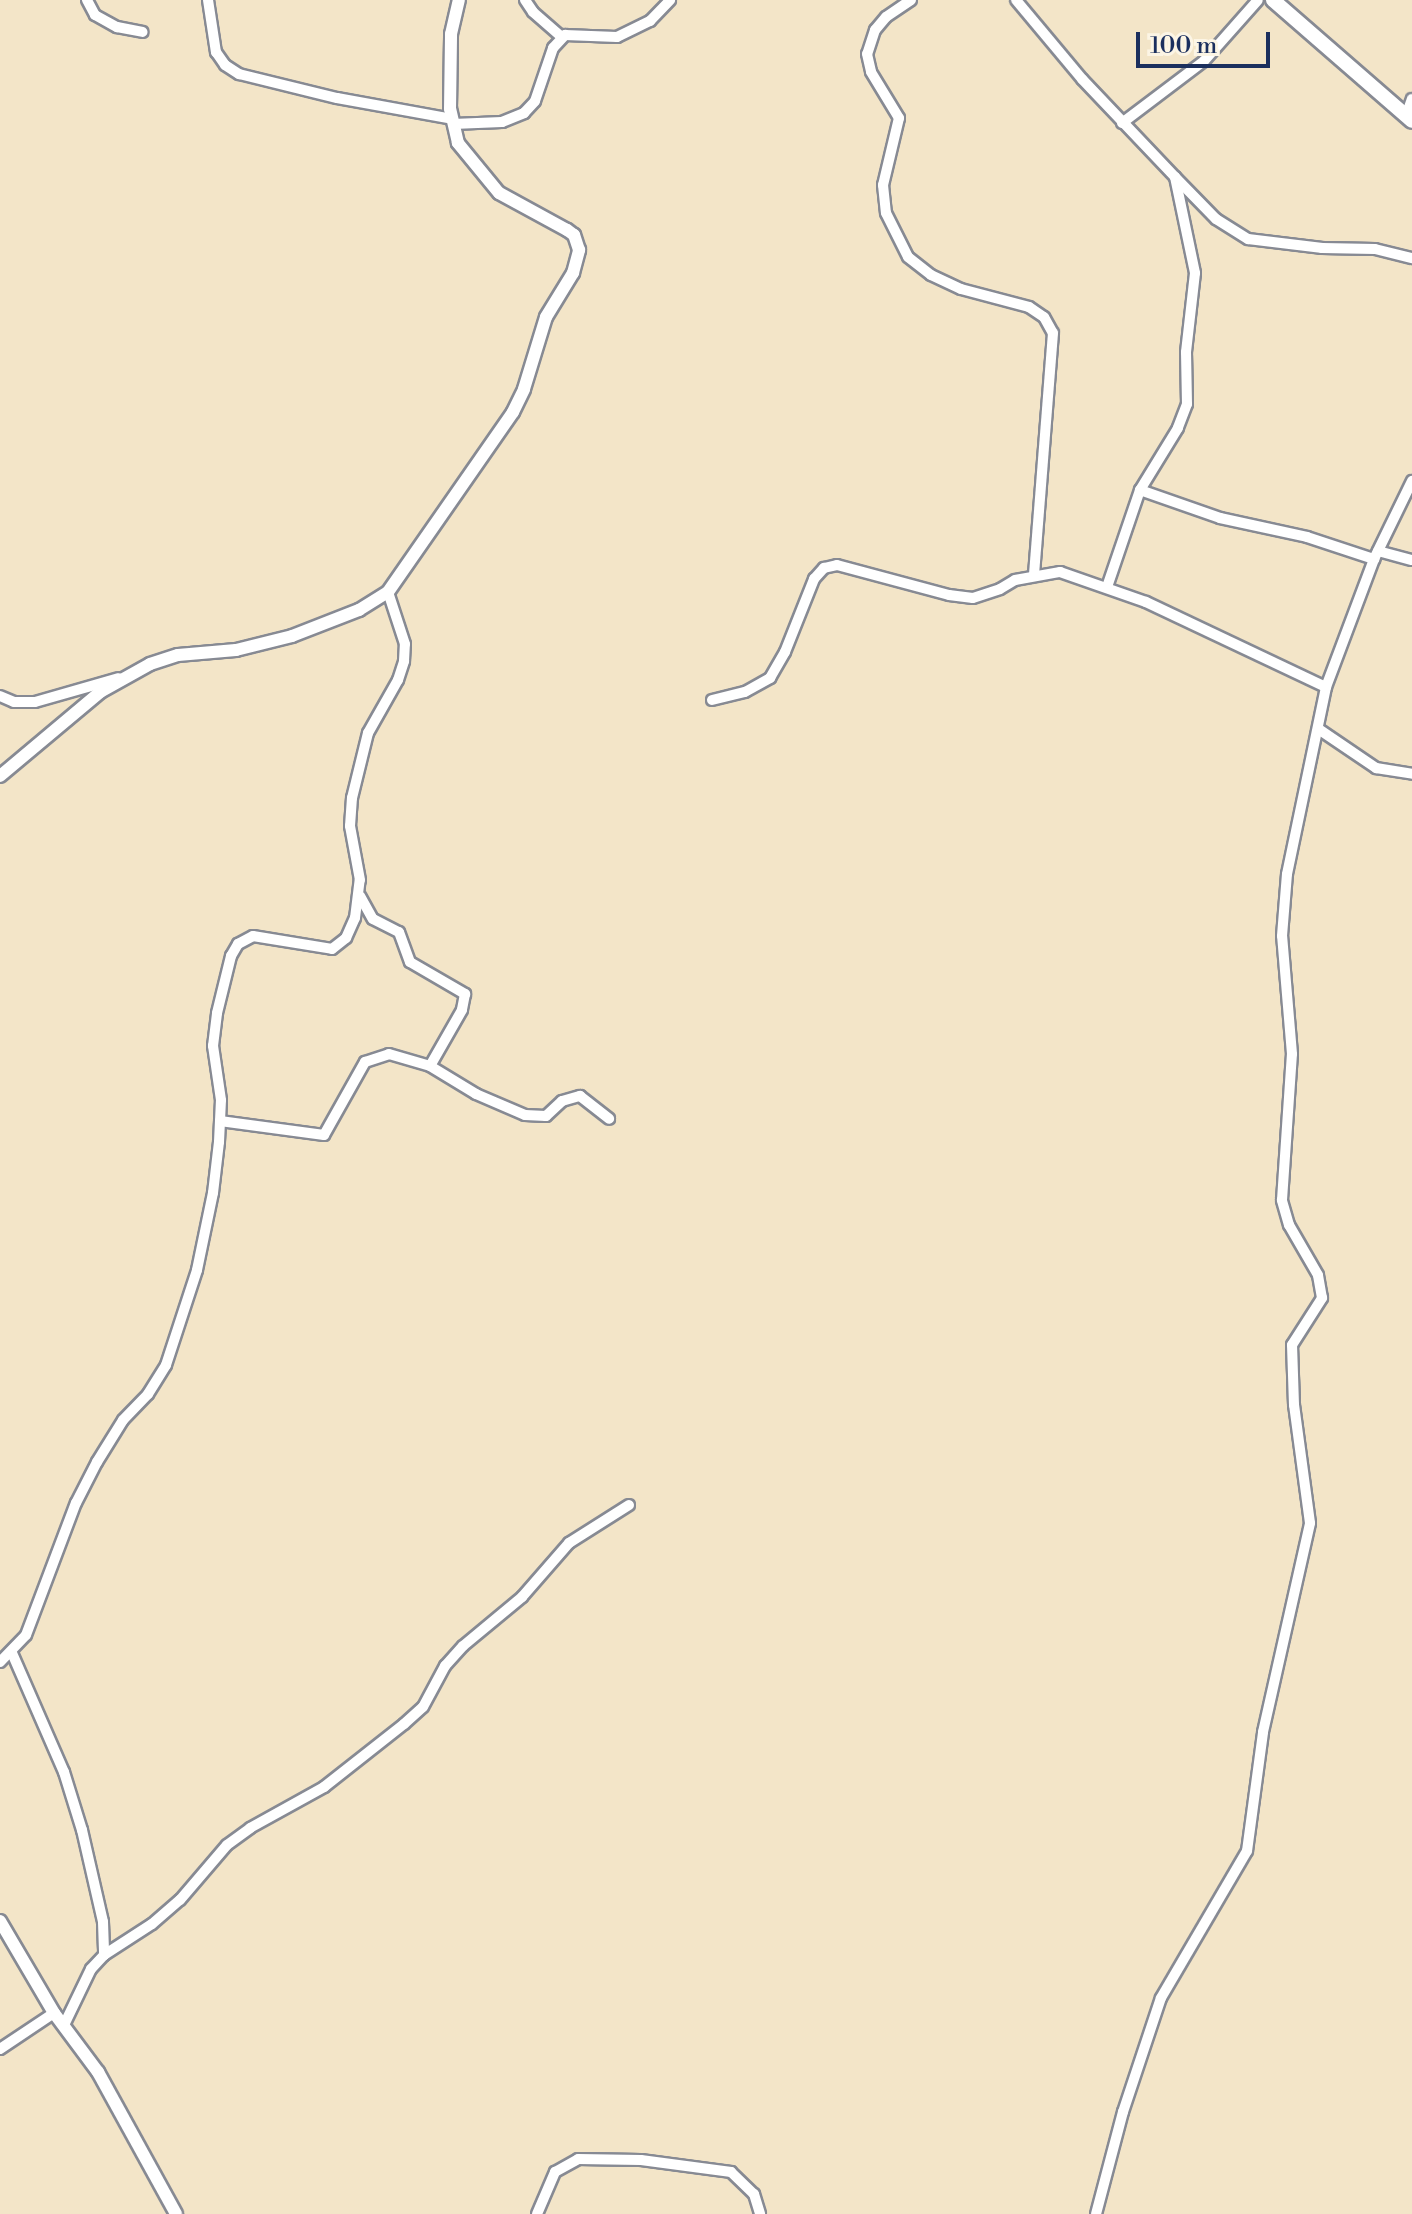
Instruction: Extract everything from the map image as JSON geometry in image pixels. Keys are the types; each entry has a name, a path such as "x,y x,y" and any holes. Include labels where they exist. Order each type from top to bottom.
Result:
{"main road":[{"path":"1273,0 1409,119"}],"street":[{"path":"87,0 95,15 117,27 143,32"},
{"path":"208,0 216,52 225,65 239,74 452,122 502,122 524,113 535,101 553,48 562,37 578,33 617,37 650,21 670,0"},
{"path":"0,696 14,702 35,702 132,674 178,655 236,650 292,636 359,610 388,592 513,412 524,389 546,317 579,258 574,235 499,193 477,170 458,143 452,122 451,34 459,0"},
{"path":"525,0 533,12 562,37"},
{"path":"889,0 899,8"},
{"path":"911,0 875,30 867,54 871,72 899,118 883,185 886,213 908,257 931,275 961,289 1029,307 1044,317 1053,333 1034,574"},
{"path":"1016,0 1122,123 1216,219 1248,239 1375,249 1412,258"},
{"path":"1122,123 1204,61 1258,0"},
{"path":"1409,119 1412,99"},
{"path":"1107,587 1140,490 1178,428 1187,404 1186,352 1195,273 1175,177"},
{"path":"1096,2214 1123,2112 1161,1998 1247,1851 1263,1732 1310,1523 1294,1405 1292,1345 1322,1298 1318,1275 1289,1225 1282,1200 1292,1054 1282,936 1287,874 1320,730 1326,687 1376,555 1412,481"},
{"path":"1140,490 1220,518 1376,555 1412,560"},
{"path":"712,700 745,692 770,678 785,652 814,579 824,568 837,565 863,569 949,595 973,598 1034,574 1060,572 1107,587 1214,632 1326,687"},
{"path":"0,1662 12,1653 35,1614 76,1503 97,1462 123,1420 148,1394 166,1365 197,1270 213,1193 220,1121 213,1046 217,1013 231,956 238,944 253,936 280,937 325,949 339,947 355,918 360,896 350,826 352,798 368,733 398,680 404,661 405,644 388,592"},
{"path":"0,776 100,692 132,674"},
{"path":"0,710 14,702"},
{"path":"1320,730 1376,768 1412,774"},
{"path":"360,896 373,919 399,932 405,939 410,962 465,994 462,1010 430,1066"},
{"path":"220,1121 324,1135 365,1062 389,1054 430,1066 476,1094 525,1115 546,1116 562,1101 580,1096 609,1119"},
{"path":"64,2025 91,1969 104,1955 152,1924 180,1900 227,1845 250,1828 324,1787 404,1724 423,1707 445,1666 463,1646 522,1597 569,1543 629,1505"},
{"path":"12,1653 64,1772 82,1830 103,1922 104,1955"},
{"path":"0,1921 54,2013 98,2072 176,2214"},
{"path":"0,2049 54,2013"},
{"path":"537,2214 555,2172 578,2159 610,2159 731,2172 754,2194 760,2214"}]}
